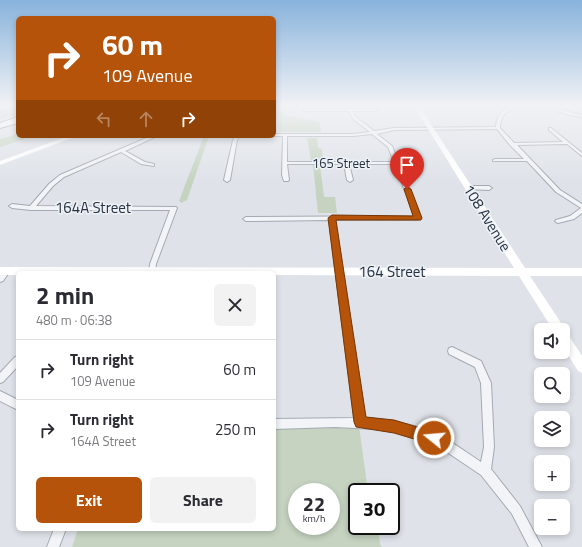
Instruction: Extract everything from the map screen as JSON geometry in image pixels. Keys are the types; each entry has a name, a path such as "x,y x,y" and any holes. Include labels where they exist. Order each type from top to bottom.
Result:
{"street":[{"path":"276,135 353,135 381,132"},
{"name":"108 Avenue","path":"433,132 555,323"},
{"path":"501,132 558,191 582,209 572,218 558,221"},
{"path":"554,132 582,155"},
{"path":"246,219 418,218 390,146 374,133"},
{"path":"285,135 286,180"},
{"path":"0,163 69,138"},
{"path":"31,208 51,185 62,176 150,138"},
{"path":"227,180 236,138"},
{"path":"512,144 568,143"},
{"path":"121,150 144,163 152,165"},
{"path":"496,160 528,160"},
{"name":"165 Street","path":"285,162 397,163"},
{"path":"346,163 350,180"},
{"path":"469,188 489,188"},
{"name":"164A Street","path":"12,206 31,208 174,208 153,264 152,271"},
{"path":"332,218 360,422"},
{"name":"164 Street","path":"0,279 3,271 16,271"},
{"name":"164 Street","path":"276,272 582,272"},
{"path":"570,348 582,367"},
{"path":"452,351 478,364 486,383 489,447 485,472"},
{"path":"0,379 16,362"},
{"path":"0,396 16,404"},
{"path":"276,424 360,422 394,426 434,438 485,472 516,510 536,547"},
{"path":"53,547 59,531"}],"green space":[{"path":"279,132 321,132 321,132"},
{"path":"16,135 16,138 27,138 0,147 0,139"},
{"path":"203,138 208,138 187,200 181,203 179,201"},
{"path":"307,138 317,138 318,148 322,149 323,160 311,160"},
{"path":"313,165 320,165 324,197 335,197 337,213 318,213"},
{"path":"276,426 359,426 367,483 348,483 348,535 379,535 380,544 382,547 72,547 77,531 276,531"}],"route":[{"path":"407,189 418,218 332,218 360,422 394,426 434,438"}]}
